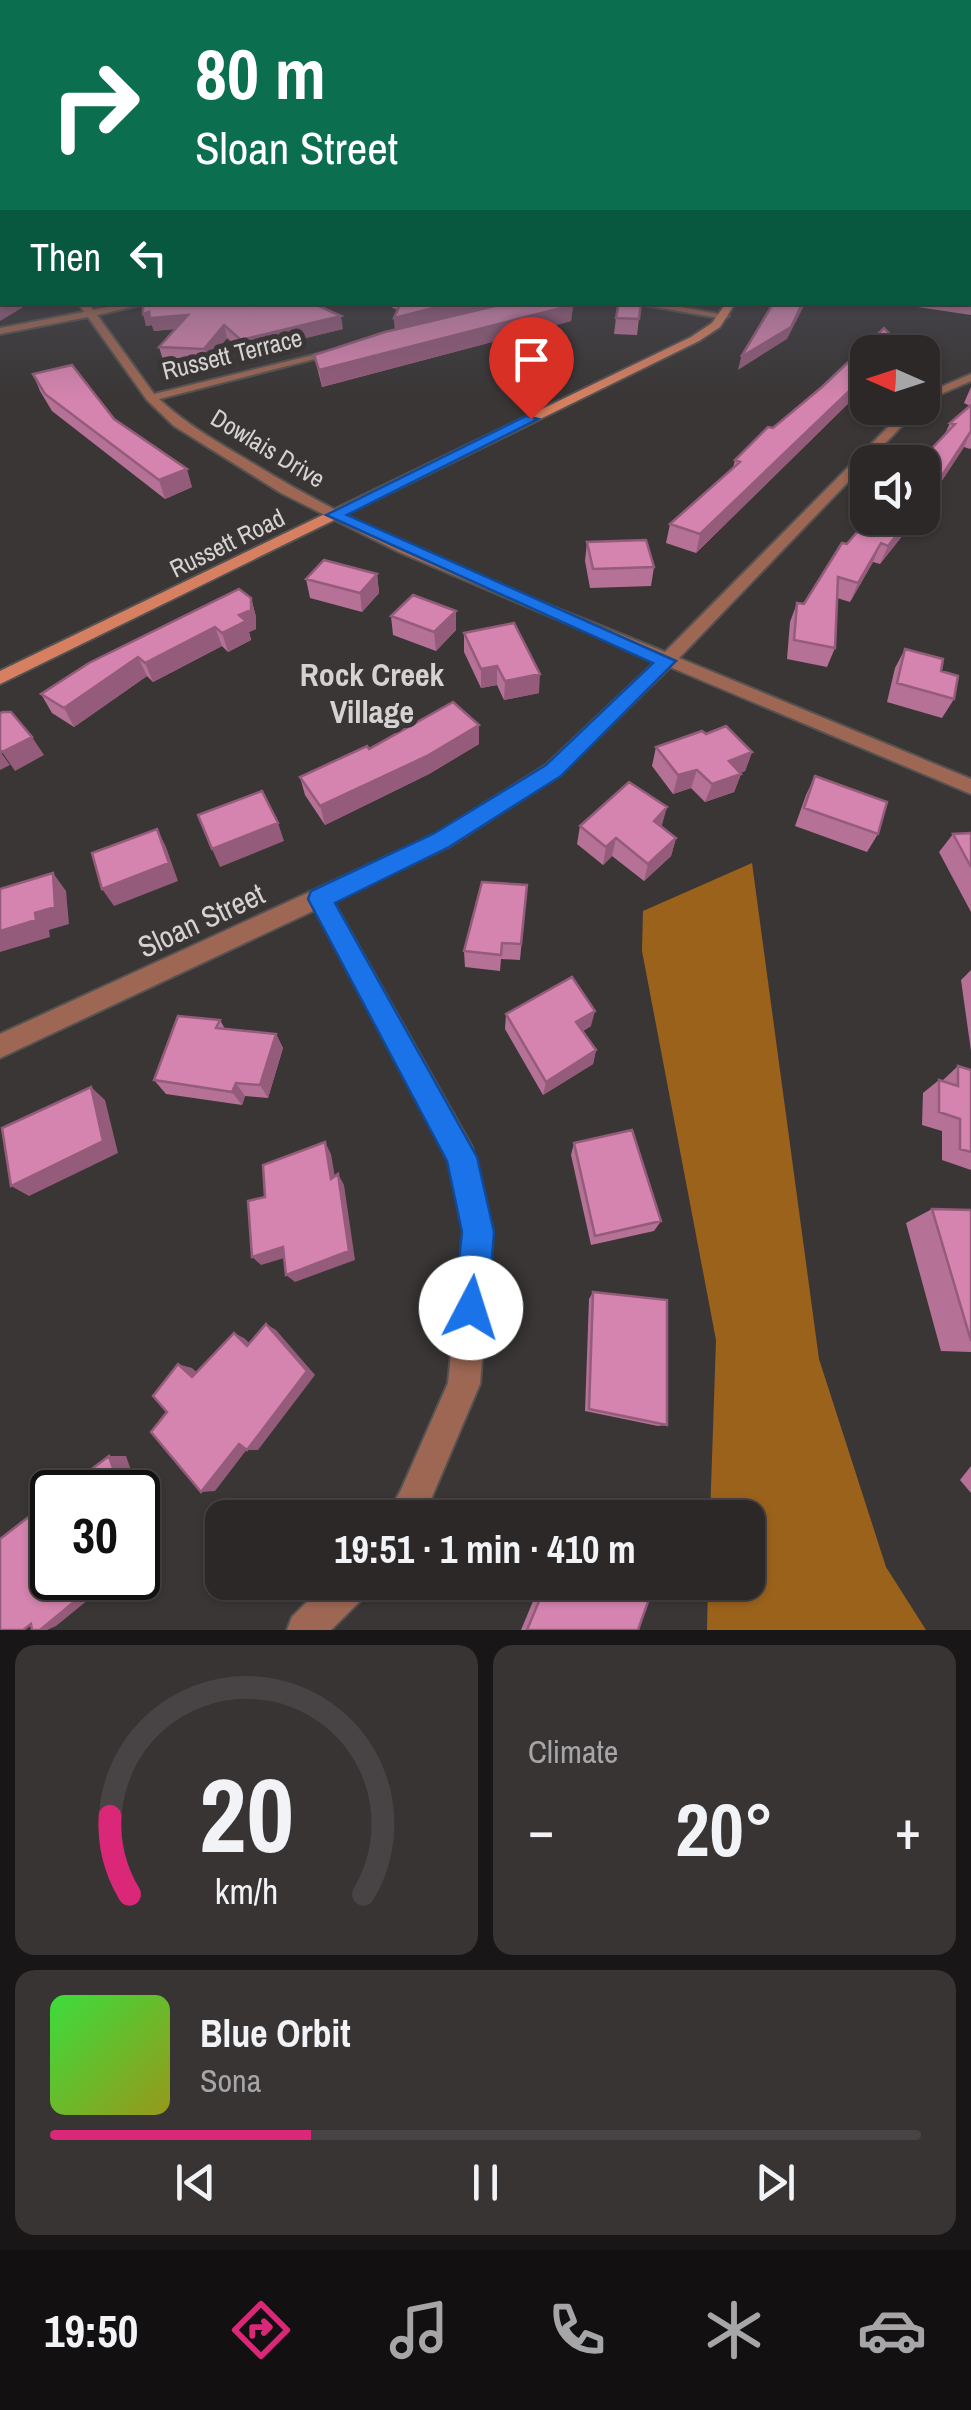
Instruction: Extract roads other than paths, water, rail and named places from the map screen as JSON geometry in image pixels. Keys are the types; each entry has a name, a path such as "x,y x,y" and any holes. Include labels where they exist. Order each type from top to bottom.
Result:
{"street":[{"path":"0,331 86,308 118,305"},
{"path":"651,305 724,316"},
{"name":"Russett Road","path":"0,678 695,339 724,316 730,305"},
{"name":"Dowlais Drive","path":"86,308 151,398 178,423 334,515 666,661 971,788"},
{"name":"Russett Terrace","path":"151,398 352,346"},
{"path":"940,391 971,377"},
{"name":"Sloan Street","path":"0,1046 441,841 554,770 896,425"},
{"path":"320,899 462,1157 478,1232 464,1384 414,1500"},
{"path":"305,1630 336,1600"}],"district":[{"name":"Rock Creek Village","path":"372,692"}]}
